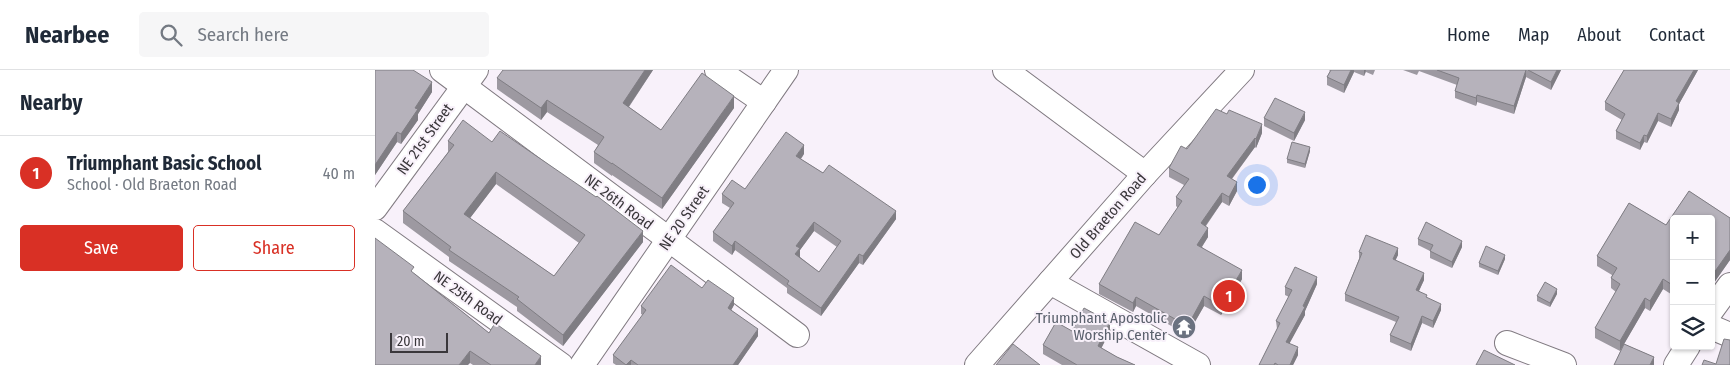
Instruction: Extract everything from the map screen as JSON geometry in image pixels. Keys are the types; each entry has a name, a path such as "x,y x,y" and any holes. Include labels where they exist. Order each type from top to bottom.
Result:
{"street":[{"name":"NE 26th Road","path":"442,70 470,78 669,240 797,335"},
{"path":"717,70 764,102"},
{"name":"NE 20 Street","path":"582,365 786,70"},
{"path":"1005,70 1145,174"},
{"name":"Old Braeton Road","path":"977,365 1145,174 1242,70"},
{"name":"NE 21st Street","path":"375,208 470,78"},
{"name":"NE 25th Road","path":"375,231 561,365"},
{"path":"1050,282 1199,365"},
{"path":"1715,306 1730,285"},
{"path":"1715,329 1730,335"},
{"path":"1507,343 1564,365"},
{"path":"1676,365 1685,350"}],"building":[{"path":"375,70 413,70 432,82 415,108 418,109 401,134 397,132 375,165"},
{"path":"503,70 645,70 623,103 661,130 702,73 734,96 662,198 594,152 604,137 547,100 541,108 497,78"},
{"path":"1331,70 1351,70 1344,85 1327,77"},
{"path":"1437,70 1526,70 1514,106 1477,95 1476,98 1455,91 1459,78"},
{"path":"1528,70 1557,70 1551,82"},
{"path":"1624,70 1694,70 1676,101 1679,103 1671,119 1658,113 1647,136 1644,135 1640,143 1616,131 1625,114 1605,102"},
{"path":"1275,98 1305,112 1294,133 1264,118"},
{"path":"1216,109 1227,114 1229,110 1262,124 1256,139 1227,176 1237,182 1229,197 1222,193 1201,223 1208,228 1197,245 1242,270 1221,306 1204,296 1192,318 1186,315 1182,323 1136,297 1133,303 1099,284 1135,222 1159,235 1182,201 1176,197 1189,179 1169,168 1181,146 1187,149"},
{"path":"463,120 492,142 500,131 597,196 643,231 563,335 517,299 519,297 449,250 451,247 403,211 454,145 448,141","holes":["496,172 585,235 554,276 464,214"]},
{"path":"786,132 804,145 796,156 823,173 829,165 896,211 863,256 859,254 821,308 787,284 789,281 735,241 732,246 713,232 734,203 722,194 732,180 745,189","holes":["814,222 841,241 819,272 795,254 800,248 796,246"]},
{"path":"1292,142 1310,147 1305,164 1287,159"},
{"path":"1689,191 1730,218 1730,250 1715,271 1715,215 1673,215"},
{"path":"1629,203 1666,225 1670,219 1670,283 1663,279 1650,301 1645,298 1620,341 1595,328 1620,284 1611,278 1617,268 1597,256"},
{"path":"1426,222 1462,241 1452,262 1430,251 1433,245 1418,239"},
{"path":"1366,235 1398,248 1393,259 1424,273 1416,290 1441,304 1433,321 1422,316 1411,344 1390,335 1399,317 1345,294 1362,253 1359,252"},
{"path":"375,238 414,267 411,271 489,333 495,323 541,356 535,365 491,365 470,351 459,365 375,365"},
{"path":"1486,246 1505,255 1498,271 1479,263"},
{"path":"671,265 702,288 708,280 734,298 728,308 758,329 733,365 638,365 631,360 626,365 613,355 646,310 641,306"},
{"path":"1295,267 1317,277 1303,306 1305,307 1286,342 1298,347 1290,365 1278,365 1275,363 1274,365 1259,365 1280,323 1276,321 1292,290 1285,287"},
{"path":"1545,282 1557,289 1550,303 1537,296"},
{"path":"1084,308 1110,322 1098,346 1135,365 1077,365 1043,345 1056,322 1072,331"},
{"path":"1724,339 1730,340 1730,365 1702,365 1704,360 1716,364"},
{"path":"1013,344 1040,365 996,365"},
{"path":"1624,344 1654,357 1650,365 1614,365"},
{"path":"1484,350 1515,365 1476,365"}],"place":[{"name":"Triumphant Basic School","path":"1229,296"},
{"name":"Triumphant Apostolic Worship Center","path":"1184,327"}]}
